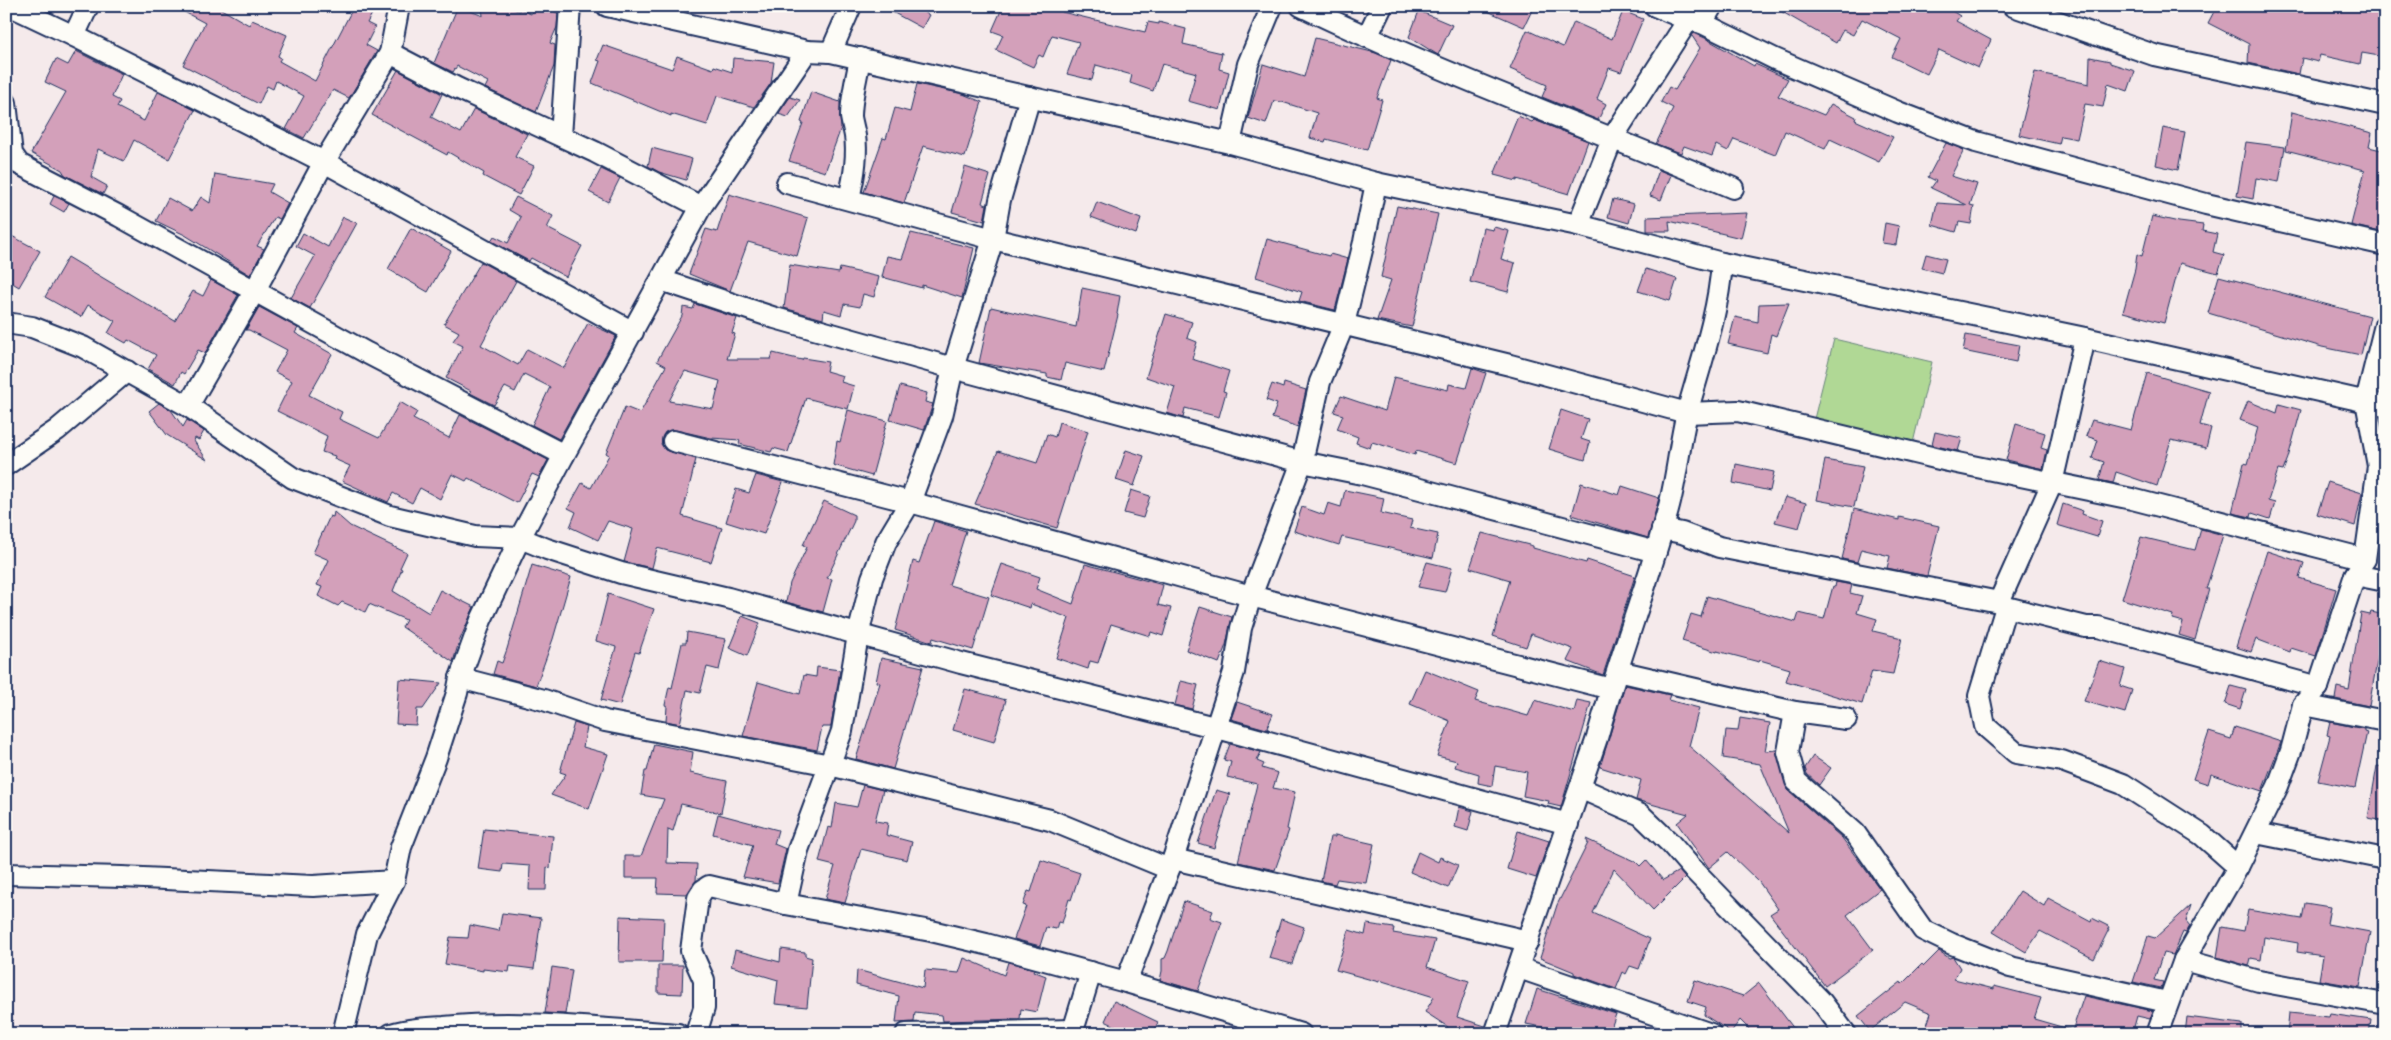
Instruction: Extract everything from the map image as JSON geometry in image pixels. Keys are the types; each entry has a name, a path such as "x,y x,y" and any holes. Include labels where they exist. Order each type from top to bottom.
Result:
{"street":[{"path":"74,36 88,6"},
{"path":"188,406 254,292 324,162 390,53 399,6"},
{"path":"561,136 570,6"},
{"path":"607,6 807,51 831,52 860,58 1230,143 1376,183 1578,225 1722,263 2085,338 2376,403"},
{"path":"831,52 851,6"},
{"path":"1230,143 1248,64 1272,6"},
{"path":"1301,6 1367,38 1481,86 1613,137 1733,188"},
{"path":"1367,38 1382,6"},
{"path":"1655,6 1701,16 1775,59 1976,142 2198,202 2385,245"},
{"path":"2012,6 2154,55 2385,105"},
{"path":"6,7 17,9 74,36 324,162 633,332"},
{"path":"1578,225 1613,137 1701,16"},
{"path":"343,1034 367,934 394,881 401,847 436,758 458,694 460,678 481,620 520,538 564,455 701,207 807,51"},
{"path":"390,53 457,88 561,136 701,207"},
{"path":"849,198 854,176 856,137 851,118 860,58"},
{"path":"786,904 798,850 842,731 849,702 858,635 872,578 886,542 910,502 942,416 953,368 993,239 1000,200 1030,97"},
{"path":"6,103 12,154 19,164 119,216 254,292 564,455"},
{"path":"787,183 849,198 993,239 1344,324 1687,413 1738,411 2052,483 2132,499 2360,567 2385,582"},
{"path":"1126,982 1171,864 1214,728 1234,672 1241,628 1251,596 1302,462 1320,382 1344,324 1376,183"},
{"path":"1495,1034 1520,968 1598,738 1611,690 1656,552 1687,413 1705,357 1718,302 1722,263"},
{"path":"661,280 775,318 953,368 1302,462 1395,482 1656,552"},
{"path":"6,323 32,327 83,347 188,406 293,478 390,516 475,536 520,538 547,550 621,573 728,598 858,635 1214,728 1568,824"},
{"path":"2157,1034 2167,1002 2184,960 2238,867 2278,786 2291,751 2303,705 2318,688 2360,567 2378,466 2376,403 2385,326"},
{"path":"2085,338 2052,483 2003,604 1979,696 1985,726 2016,753 2062,761 2123,784 2202,834 2238,867"},
{"path":"6,466 57,430 127,372"},
{"path":"673,441 910,502 1251,596 1611,690"},
{"path":"1662,529 1682,533 1719,547 2003,604 2086,627 2098,627 2318,688"},
{"path":"1618,671 1795,712 1846,720"},
{"path":"460,678 544,700 605,721 830,764 1050,820 1171,864 1528,941"},
{"path":"2303,705 2385,721"},
{"path":"1795,712 1788,752 1796,780 1855,833 1923,930 1952,944 2010,967 2167,1002"},
{"path":"1580,788 1642,816 1821,1001 1846,1034"},
{"path":"2256,832 2385,859"},
{"path":"6,874 122,877 313,886 394,881"},
{"path":"696,1034 704,1008 704,980 691,951 698,898 703,890 709,886 717,886 786,904 931,931 1091,972 1301,1034"},
{"path":"2184,960 2259,981 2385,1004"},
{"path":"1520,968 1711,1034"},
{"path":"906,1034 1072,1032 1091,972"},
{"path":"391,1034 402,1031 459,1025 513,1024 678,1034"}],"green space":[{"path":"1834,339 1932,362 1913,443 1814,419"}],"building":[{"path":"173,6 216,6 249,25 252,20 287,35 278,56 281,58 279,61 315,81 354,6 362,6 373,12 367,23 375,27 366,45 377,51 349,98 333,90 304,138 286,129 304,96 276,81 273,89 267,86 259,104 183,65 205,23"},
{"path":"458,6 483,16 482,6 505,6 519,11 520,9 531,14 534,6 540,6 558,13 557,27 550,43 555,45 554,66 536,112 485,88 488,82 457,66 453,72 434,63"},
{"path":"881,6 914,6 929,15 922,28"},
{"path":"1003,6 1064,6 1062,12 1145,32 1148,22 1159,24 1159,22 1186,29 1183,44 1222,53 1219,69 1229,72 1220,110 1188,101 1196,73 1193,72 1162,64 1153,91 1130,83 1132,75 1096,65 1092,80 1067,74 1079,42 1052,35 1043,57 1039,55 1033,67 996,50 1003,35 992,31"},
{"path":"1476,6 1534,6 1524,27"},
{"path":"1772,6 1944,6 1960,16 1956,21 1991,40 1978,68 1939,50 1927,74 1892,57 1901,39 1862,19 1853,35 1843,30 1836,43"},
{"path":"2217,6 2385,6 2385,57 2362,53 2360,64 2320,55 2318,62 2302,58 2299,74 2248,63 2249,44 2208,23"},
{"path":"1419,11 1452,25 1438,55 1409,37"},
{"path":"1623,11 1643,19 1621,72 1609,68 1597,99 1606,104 1598,120 1542,97 1547,85 1510,69 1527,30 1563,47 1574,22 1612,39"},
{"path":"1694,33 1754,66 1755,64 1788,79 1778,96 1824,115 1831,104 1856,117 1855,120 1893,137 1879,162 1830,139 1825,149 1785,131 1775,155 1734,139 1728,151 1716,145 1712,156 1684,146 1681,153 1656,144 1673,108 1661,102 1669,87 1675,90 1700,48 1692,36"},
{"path":"1315,38 1376,53 1391,60 1377,98 1382,100 1367,150 1326,139 1325,142 1310,138 1317,113 1282,102 1274,101 1266,124 1248,118 1263,64 1304,77"},
{"path":"603,45 672,69 677,56 713,69 714,66 732,72 733,58 774,62 771,83 754,107 717,96 707,125 671,114 671,116 592,83 600,61 597,60"},
{"path":"76,51 122,74 112,97 120,101 117,107 144,121 158,92 195,110 169,159 134,140 124,161 98,149 91,177 107,186 103,194 65,175 62,170 31,153 66,92 45,82 56,59 68,65"},
{"path":"2090,57 2110,61 2110,63 2135,71 2128,91 2108,84 2103,107 2085,104 2077,139 2061,136 2059,144 2019,135 2035,72 2089,84"},
{"path":"398,70 442,94 431,117 461,133 474,109 527,134 515,157 534,166 519,195 483,176 484,173 448,152 447,155 372,115"},
{"path":"917,84 963,94 982,102 965,157 923,146 904,203 864,192 883,138 886,139 895,108 910,112"},
{"path":"811,92 840,102 841,128 825,172 789,161 803,123 801,122"},
{"path":"790,97 800,100 788,117 778,114"},
{"path":"2292,112 2372,133 2369,147 2385,151 2385,233 2351,225 2365,170 2286,150"},
{"path":"1518,116 1532,122 1534,120 1588,141 1569,194 1517,179 1517,181 1494,175"},
{"path":"2163,128 2185,132 2178,170 2156,165"},
{"path":"2246,142 2285,147 2279,182 2256,178 2253,199 2237,196"},
{"path":"1946,143 1964,150 1951,176 1977,184 1970,205 1974,206 1971,224 1959,222 1956,232 1932,225 1937,203 1967,205 1931,188 1936,181 1928,177"},
{"path":"652,148 692,159 686,180 659,172 648,166"},
{"path":"965,167 990,175 982,203 987,205 984,221 952,212"},
{"path":"601,169 620,178 608,202 589,192"},
{"path":"1659,170 1671,175 1661,200 1650,196"},
{"path":"215,174 273,184 269,192 288,203 280,219 275,217 257,246 264,249 250,275 185,235 156,221 168,198 192,211 201,197 210,203"},
{"path":"729,194 808,218 797,256 748,242 730,291 689,274 706,229 717,232"},
{"path":"54,196 69,203 64,212 50,204"},
{"path":"516,197 553,216 547,228 582,246 566,277 531,258 529,261 491,241 494,236 508,243 521,217 509,210"},
{"path":"1613,199 1634,204 1629,223 1608,217"},
{"path":"1097,202 1141,219 1136,234 1091,217"},
{"path":"1397,206 1438,214 1412,327 1377,320 1391,280 1381,277"},
{"path":"1747,213 1741,238 1669,221 1670,231 1647,231 1647,217"},
{"path":"2152,216 2203,225 2202,231 2217,234 2213,252 2224,255 2218,273 2180,263 2164,323 2123,312 2135,269 2137,254 2142,256"},
{"path":"343,217 357,223 310,308 291,298 315,256 296,246 303,233 328,247"},
{"path":"1885,223 1899,226 1896,245 1882,243"},
{"path":"1494,227 1509,231 1501,259 1515,263 1508,292 1470,282 1483,228 1493,230"},
{"path":"411,228 451,251 428,292 388,269"},
{"path":"6,233 40,251 19,287 6,279"},
{"path":"911,233 974,248 962,298 922,285 922,288 882,277 887,256 902,259"},
{"path":"1267,239 1329,256 1330,254 1348,259 1335,310 1299,301 1302,292 1256,277"},
{"path":"1926,254 1946,259 1942,273 1922,268"},
{"path":"68,257 175,321 193,291 203,296 211,280 238,295 205,353 198,350 184,374 181,372 175,384 148,369 156,355 128,340 126,343 108,333 115,321 88,305 81,317 45,297"},
{"path":"481,262 516,281 481,345 518,365 527,349 564,368 588,323 616,336 559,439 532,425 550,387 524,374 515,392 505,387 494,405 446,378 463,346 453,341 459,332 444,324"},
{"path":"790,265 839,273 840,268 879,277 874,297 863,294 860,307 844,304 841,315 824,310 823,319 784,308"},
{"path":"1646,269 1677,279 1670,301 1638,291"},
{"path":"2219,276 2370,316 2361,355 2322,347 2208,313"},
{"path":"1082,288 1120,296 1118,315 1104,372 1065,363 1061,380 1047,377 1047,374 979,363 991,307 1076,327"},
{"path":"1789,303 1776,336 1771,334 1767,353 1728,344 1735,317 1758,322 1759,304"},
{"path":"695,304 737,318 732,333 735,334 727,359 771,359 773,353 802,360 803,358 828,362 826,371 843,376 841,382 854,386 848,409 806,398 788,452 773,448 771,452 739,444 740,440 711,438 676,430 665,432 661,444 665,450 696,459 682,516 722,528 711,562 657,548 652,568 624,562 633,529 608,521 598,540 570,527 576,512 568,508 582,483 591,488 609,455 606,453 625,407 640,413 666,366 657,361 682,316 683,307 693,309","holes":["685,371 720,381 713,409 669,401"]},
{"path":"259,307 298,328 295,333 332,354 309,395 342,412 339,419 379,438 400,402 417,412 413,419 449,438 460,415 548,460 539,477 532,474 517,503 468,478 466,481 452,474 440,499 420,488 412,503 393,493 388,502 342,481 350,466 334,459 335,456 322,452 327,436 277,411 292,381 275,372 287,350 246,330"},
{"path":"1166,314 1192,322 1187,338 1197,342 1192,359 1229,371 1223,391 1226,392 1219,417 1185,408 1183,418 1167,413 1175,387 1146,377"},
{"path":"1966,335 2019,345 2016,362 1963,351"},
{"path":"1472,368 1486,373 1457,463 1416,451 1415,455 1372,442 1370,448 1356,443 1358,437 1337,429 1343,415 1334,412 1341,396 1385,411 1394,377 1448,390 1449,384 1466,388"},
{"path":"2147,373 2209,391 2200,425 2211,428 2206,448 2171,440 2157,486 2116,472 2113,483 2099,480 2104,462 2092,458 2098,440 2086,436 2092,420 2131,430"},
{"path":"1284,383 1306,390 1298,427 1272,418 1277,404 1266,400 1272,384 1283,388"},
{"path":"900,386 927,393 925,402 933,404 924,430 890,420"},
{"path":"2248,401 2277,413 2279,404 2301,410 2288,458 2283,471 2278,470 2268,501 2275,503 2270,519 2252,513 2251,517 2232,513 2244,463 2248,464 2258,427 2240,420"},
{"path":"159,403 171,410 183,427 187,420 204,431 199,440 195,438 194,441 207,460 167,435 149,411"},
{"path":"848,410 887,421 872,476 833,465 837,441 840,442"},
{"path":"1561,410 1588,419 1581,439 1590,442 1585,460 1549,449"},
{"path":"1059,422 1088,431 1057,528 975,504 998,451 1037,463 1047,434 1055,437"},
{"path":"2016,424 2045,433 2041,448 2047,450 2043,469 2006,460"},
{"path":"1935,432 1962,438 1958,451 1932,445"},
{"path":"1126,450 1144,456 1134,486 1116,480"},
{"path":"1825,460 1863,467 1854,507 1817,500"},
{"path":"1736,464 1774,472 1770,491 1733,483"},
{"path":"756,475 783,482 764,534 726,522 736,489 749,493"},
{"path":"2328,482 2362,493 2355,526 2317,514"},
{"path":"1581,483 1619,495 1622,486 1659,498 1648,538 1572,515"},
{"path":"1131,490 1150,496 1143,518 1124,513"},
{"path":"1345,490 1384,498 1381,513 1412,520 1410,528 1438,534 1433,558 1342,537 1339,545 1294,531 1302,507 1324,515 1328,503 1341,507"},
{"path":"1785,497 1806,503 1799,528 1775,522"},
{"path":"824,501 854,515 854,521 827,578 832,579 823,612 786,602 790,583 807,547 803,545"},
{"path":"2063,504 2083,511 2082,514 2102,521 2097,537 2057,525"},
{"path":"1854,509 1899,520 1899,517 1939,526 1927,576 1887,568 1890,556 1861,549 1857,562 1842,559"},
{"path":"334,512 350,526 407,553 393,591 429,613 440,590 474,607 459,642 453,662 402,627 406,620 369,604 365,612 342,602 338,606 318,596 322,587 317,585 329,560 313,553 330,516 333,517"},
{"path":"934,521 966,531 949,585 989,597 973,650 933,638 932,642 895,630 913,561 919,563"},
{"path":"2201,529 2223,535 2206,589 2209,589 2195,640 2179,635 2183,622 2172,619 2173,615 2122,599 2141,537 2195,550"},
{"path":"1482,533 1533,546 1533,548 1586,563 1587,560 1635,576 1603,675 1567,661 1573,649 1531,634 1526,647 1493,636 1510,580 1470,568"},
{"path":"2267,551 2304,563 2299,578 2336,589 2316,656 2291,648 2290,652 2256,639 2251,652 2236,647"},
{"path":"1427,562 1452,568 1445,592 1418,587"},
{"path":"1002,564 1040,577 1036,589 1073,604 1085,564 1163,585 1158,605 1171,608 1163,636 1151,632 1150,636 1111,624 1098,663 1090,661 1088,669 1056,658 1069,618 1031,604 1030,608 991,595"},
{"path":"532,565 571,577 553,639 536,686 493,674 497,661 502,663"},
{"path":"1836,582 1852,585 1850,593 1862,596 1857,613 1877,619 1873,631 1902,638 1893,674 1872,671 1862,704 1786,681 1790,669 1760,660 1759,662 1717,652 1682,641 1691,614 1701,617 1707,596 1796,622 1799,613 1824,619 1833,586 1835,587"},
{"path":"608,594 654,609 639,653 635,652 620,705 601,700 616,647 596,641"},
{"path":"1200,607 1232,617 1226,645 1219,663 1186,650"},
{"path":"2371,612 2385,615 2385,653 2379,651 2369,706 2335,699 2337,687 2349,690 2361,613 2370,615"},
{"path":"742,616 760,623 747,656 729,648"},
{"path":"687,632 726,639 719,670 707,667 700,693 687,690 680,724 666,721 667,706 665,705 669,687 672,688 682,643 686,643"},
{"path":"881,658 923,667 893,769 856,759 880,683 876,682"},
{"path":"2099,661 2125,669 2120,686 2132,690 2125,713 2084,701"},
{"path":"817,667 840,670 831,727 822,727 817,750 743,736 758,682 800,694 804,675 816,677"},
{"path":"1425,670 1479,692 1475,701 1528,716 1535,700 1574,712 1577,700 1591,703 1561,807 1548,804 1549,801 1523,796 1527,772 1495,766 1492,786 1478,783 1479,774 1455,767 1457,761 1437,756 1450,721 1410,704"},
{"path":"399,679 441,683 423,709 417,709 416,725 396,724"},
{"path":"1181,681 1198,685 1192,709 1175,705"},
{"path":"1625,685 1670,695 1668,700 1699,708 1689,746 1789,833 1760,764 1723,758 1726,730 1738,731 1740,718 1770,723 1765,751 1776,750 1788,790 1842,838 1880,889 1847,915 1873,950 1825,986 1770,914 1778,909 1759,882 1728,852 1709,868 1677,823 1688,814 1636,800 1641,780 1600,767"},
{"path":"2231,686 2246,690 2240,709 2225,704"},
{"path":"965,689 1006,700 994,742 953,730"},
{"path":"1237,702 1273,714 1267,728 1270,730 1231,719"},
{"path":"2330,722 2364,729 2367,732 2355,788 2318,781 2330,736 2327,735"},
{"path":"574,723 587,727 583,747 608,754 589,809 551,795 566,774 560,772"},
{"path":"2235,727 2281,742 2262,791 2211,774 2208,784 2193,779 2209,732 2231,739"},
{"path":"654,744 693,752 690,773 727,781 721,813 681,804 673,831 668,829 667,863 697,864 696,881 687,894 657,893 658,878 625,878 625,856 641,856 664,799 641,795 645,771 647,771"},
{"path":"1230,744 1261,752 1257,761 1264,764 1262,768 1278,773 1273,788 1295,792 1287,829 1289,830 1275,870 1238,862 1257,784 1227,777 1231,762 1224,760"},
{"path":"1813,756 1831,768 1819,785 1807,774 1805,768"},
{"path":"2377,766 2385,767 2385,821 2368,818"},
{"path":"863,785 883,790 875,821 888,823 886,835 912,842 907,860 861,849 845,903 825,899 835,866 819,862 828,827 832,828 836,803 857,807"},
{"path":"1216,790 1230,794 1214,848 1198,843"},
{"path":"1459,807 1473,811 1468,831 1455,827"},
{"path":"718,814 778,830 774,844 786,849 778,883 743,877 753,845 713,834"},
{"path":"484,829 553,836 550,868 547,867 546,890 529,890 530,866 503,864 502,872 478,869"},
{"path":"1518,831 1549,841 1536,878 1507,869"},
{"path":"1335,835 1374,844 1366,883 1337,879 1335,884 1321,881 1330,837 1335,837"},
{"path":"1586,839 1636,862 1640,866 1646,860 1663,880 1679,871 1685,878 1653,910 1614,869 1593,913 1650,939 1639,969 1630,966 1626,974 1623,972 1616,989 1574,974 1574,972 1540,958 1557,905 1588,843"},
{"path":"1418,852 1438,862 1440,857 1458,865 1448,888 1410,872"},
{"path":"1041,860 1080,873 1071,900 1069,899 1062,923 1058,922 1056,929 1046,927 1040,946 1014,939 1026,906 1023,905 1028,891 1031,892"},
{"path":"2020,891 2044,906 2048,898 2091,921 2092,918 2110,927 2094,959 2040,931 2026,952 1993,932"},
{"path":"1184,901 1213,911 1210,918 1222,922 1198,991 1160,980 1162,959 1165,958 1168,951"},
{"path":"2305,903 2330,907 2327,924 2370,932 2360,987 2319,980 2323,956 2297,952 2298,943 2264,937 2261,960 2251,958 2249,966 2217,957 2222,927 2244,931 2248,910 2302,919"},
{"path":"2191,905 2186,921 2190,926 2186,933 2183,932 2173,955 2163,953 2154,980 2163,982 2161,988 2133,982 2148,936 2155,938"},
{"path":"502,913 541,918 534,969 510,966 509,972 483,969 483,971 445,964 450,937 468,938 470,925 499,931"},
{"path":"620,916 664,918 662,962 619,962"},
{"path":"1281,919 1304,927 1292,964 1269,958"},
{"path":"1367,924 1394,928 1393,933 1435,940 1427,967 1469,981 1457,1017 1485,1026 1483,1034 1445,1034 1448,1027 1425,1012 1434,997 1379,980 1379,982 1336,970 1349,930 1365,935"},
{"path":"781,949 805,952 805,956 812,958 807,1007 775,1004 778,980 731,966 735,950 780,962"},
{"path":"1939,951 1949,958 1953,957 1960,968 1954,979 1994,989 1994,986 2041,998 2034,1019 2072,1030 2071,1034 1924,1034 1931,1013 1905,1002 1870,1031 1858,1016 1901,982 1902,984 1922,964 1924,966"},
{"path":"964,958 1004,975 1008,962 1034,969 1033,971 1046,976 1037,1012 1021,1009 1020,1019 943,1021 942,1015 915,1012 914,1022 896,1023 899,996 856,985 857,970 923,988 925,970 959,973"},
{"path":"658,965 683,965 682,994 658,993"},
{"path":"552,967 572,970 565,1014 545,1013"},
{"path":"1695,980 1743,996 1759,983 1798,1034 1754,1034 1740,1020 1731,1032 1704,1015 1706,1007 1688,1001"},
{"path":"1537,989 1616,1014 1609,1034 1545,1034 1547,1028 1526,1024"},
{"path":"2084,996 2153,1011 2150,1019 2137,1016 2132,1034 2071,1034"},
{"path":"1114,1001 1158,1022 1153,1034 1132,1034 1105,1021"},
{"path":"2289,1013 2329,1017 2330,1014 2371,1020 2369,1034 2287,1034"},
{"path":"2187,1017 2242,1024 2242,1034 2185,1034"}]}
